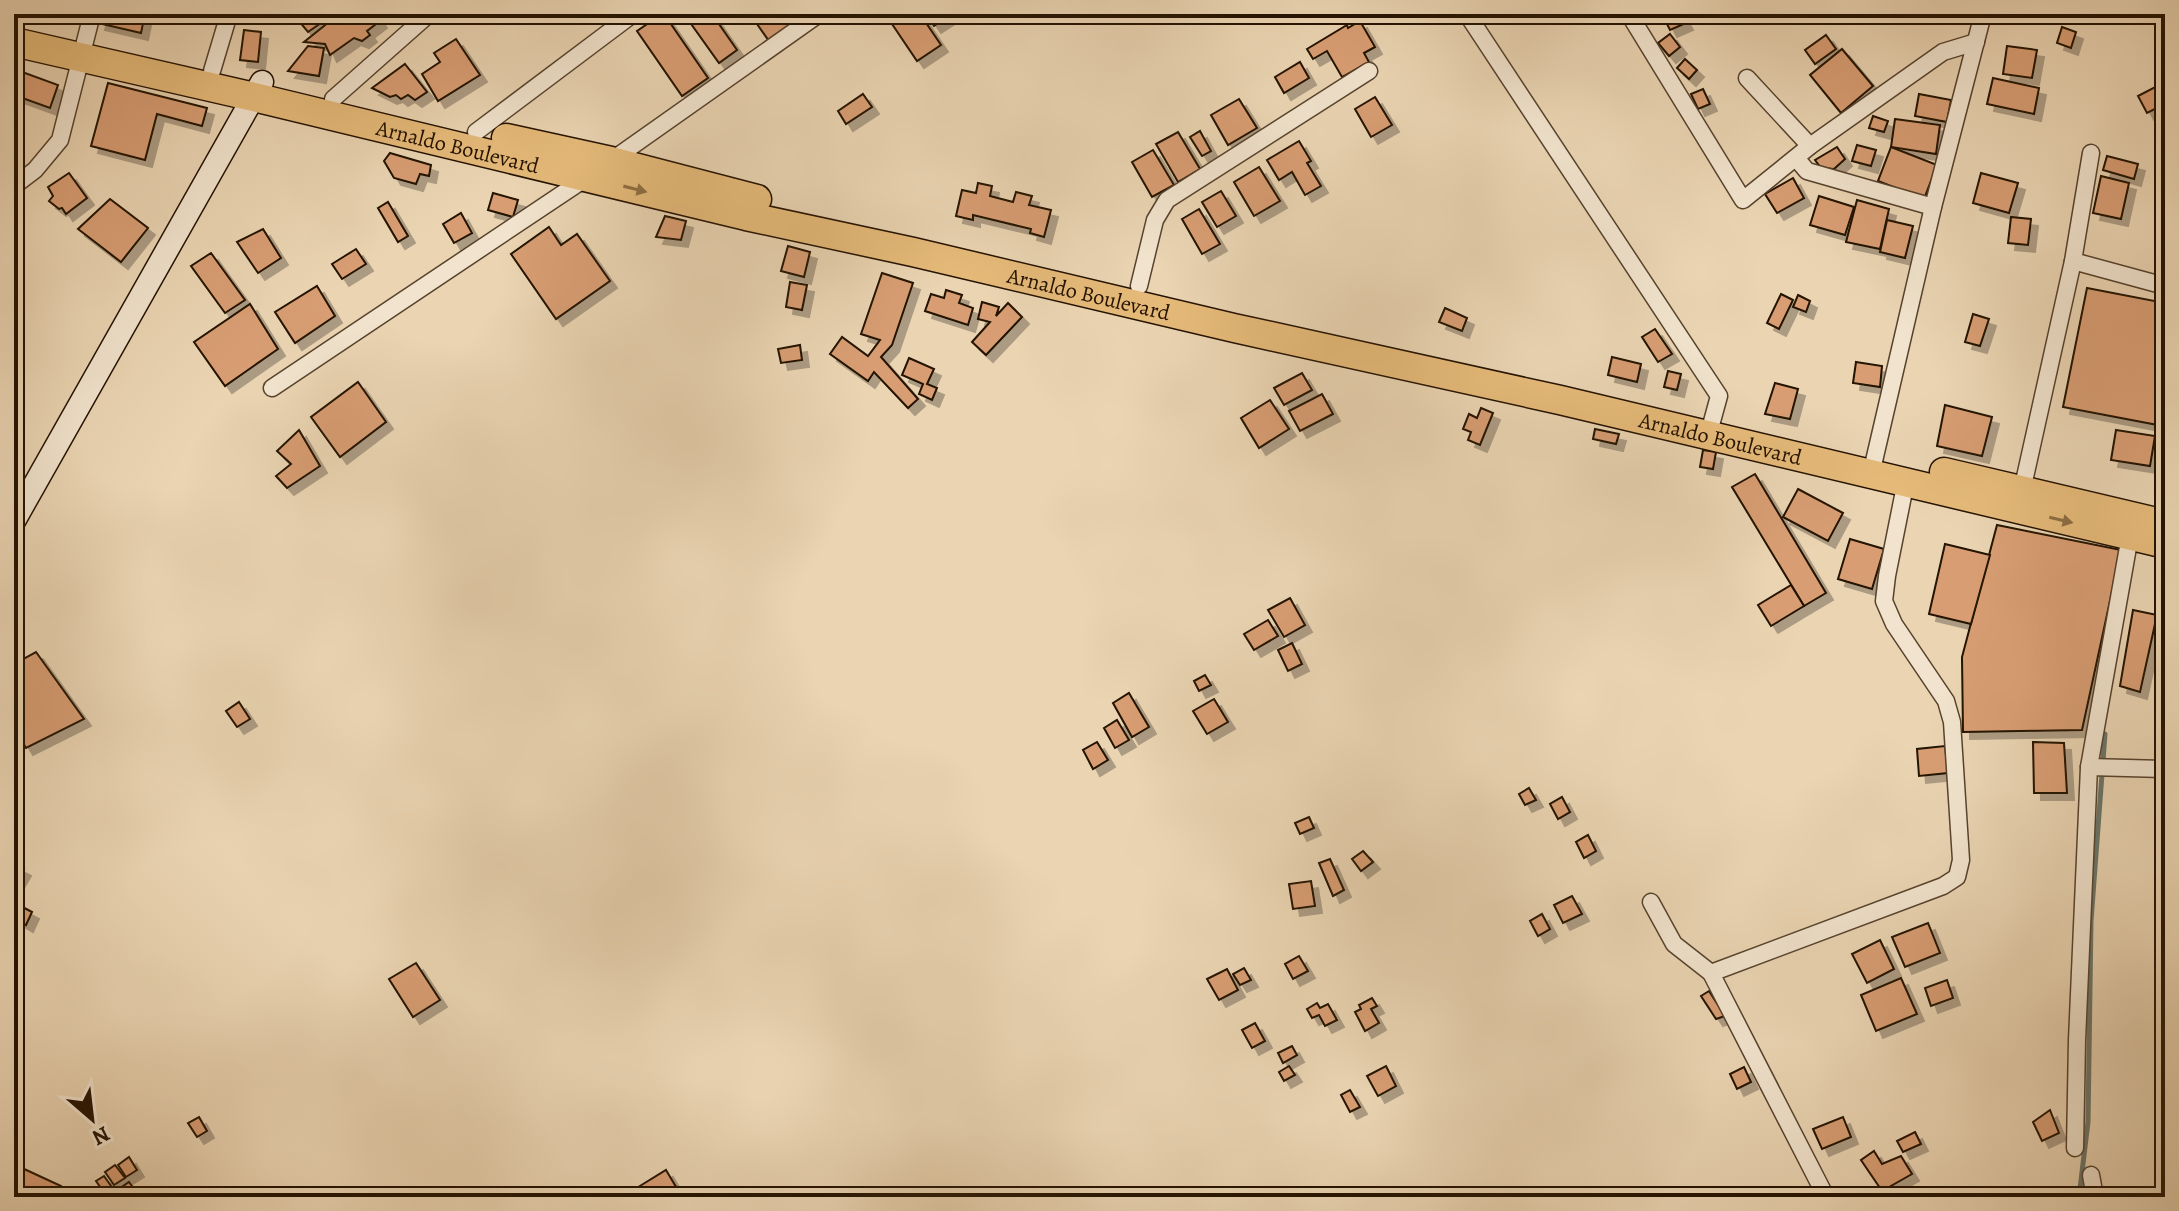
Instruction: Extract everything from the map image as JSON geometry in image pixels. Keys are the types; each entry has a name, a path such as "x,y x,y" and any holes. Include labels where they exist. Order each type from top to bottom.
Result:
{"highway":[{"name":"Arnaldo Boulevard","path":"14,25 87,37 212,71 258,90 333,99 587,177 916,243 1562,392 2020,500 2130,536 2165,544"},
{"name":"Arnaldo Boulevard","path":"14,42 87,37 258,90 426,129 476,132 611,161 748,207"},
{"name":"Arnaldo Boulevard","path":"1075,280 1139,286 1237,319"},
{"name":"Arnaldo Boulevard","path":"1874,465 1906,481 2165,524"}],"street":[{"path":"212,71 229,14"},
{"path":"333,99 429,14"},
{"path":"476,132 633,14"},
{"path":"272,388 611,161 819,14"},
{"path":"1467,14 1719,396 1710,428"},
{"path":"1629,14 1743,200 1810,146 1943,52 1976,42"},
{"path":"1874,465 1933,207 1983,14"},
{"path":"14,186 35,170 60,140 87,37"},
{"path":"1139,286 1155,220 1167,200 1369,71"},
{"path":"1747,78 1810,146"},
{"path":"14,521 258,90"},
{"path":"2020,500 2073,261 2091,153"},
{"path":"1796,158 1807,171 1933,207"},
{"path":"2073,261 2165,286"},
{"path":"1711,973 1943,886 1957,877 1961,860 1952,722 1946,701 1894,624 1884,601 1906,481"},
{"path":"2075,1148 2089,767 2130,536"},
{"path":"2089,767 2164,769 2165,760"},
{"path":"1651,902 1674,944 1711,973 1826,1197"},
{"path":"2091,1175 2095,1197"}],"building":[{"path":"101,14 145,14 141,33 98,23"},
{"path":"293,14 334,14 308,32"},
{"path":"339,14 383,14 378,18 380,21 367,31 370,35 362,41 354,38 330,55 325,44 304,42"},
{"path":"662,14 708,78 682,96 637,31"},
{"path":"684,14 712,14 737,50 719,63"},
{"path":"750,14 798,14 801,19 769,41"},
{"path":"900,14 920,14 941,45 917,61 890,21"},
{"path":"926,14 953,14 934,26"},
{"path":"1662,14 1681,14 1686,23 1670,30"},
{"path":"1360,21 1375,47 1364,53 1369,62 1342,77 1327,51 1313,59 1307,49 1347,25 1348,28"},
{"path":"2062,27 2076,32 2071,48 2057,43"},
{"path":"244,30 261,32 258,62 240,60"},
{"path":"1670,34 1680,47 1669,56 1658,43"},
{"path":"1826,35 1836,49 1815,64 1805,50"},
{"path":"456,39 480,75 438,101 422,74 440,62 434,53"},
{"path":"308,46 324,48 319,76 288,71"},
{"path":"2007,46 2037,50 2032,78 2003,74"},
{"path":"1842,49 1873,86 1841,113 1810,75"},
{"path":"1685,59 1697,70 1689,79 1677,68"},
{"path":"1300,62 1309,78 1284,93 1275,77"},
{"path":"405,64 427,92 415,100 408,95 401,99 372,88"},
{"path":"14,69 58,85 50,108 14,95"},
{"path":"1993,78 2039,88 2034,114 1987,104"},
{"path":"108,83 207,108 202,126 157,114 145,160 91,146"},
{"path":"2161,84 2165,104 2147,113 2138,96"},
{"path":"1703,89 1710,104 1698,109 1691,94"},
{"path":"863,94 872,107 846,124 838,111"},
{"path":"1919,94 1951,100 1947,122 1915,116"},
{"path":"1375,97 1392,125 1371,137 1355,109"},
{"path":"1239,99 1257,128 1228,145 1211,115"},
{"path":"1873,116 1888,121 1884,132 1869,128"},
{"path":"1895,119 1940,125 1936,154 1891,147"},
{"path":"1200,131 1211,151 1202,156 1190,137"},
{"path":"1178,132 1200,169 1178,182 1156,144"},
{"path":"1299,141 1311,161 1307,163 1321,186 1305,195 1292,172 1279,180 1267,160"},
{"path":"1857,145 1876,150 1871,166 1852,161"},
{"path":"1837,147 1845,159 1834,169 1821,168 1815,160"},
{"path":"1891,147 1937,165 1924,199 1878,181"},
{"path":"1153,150 1174,185 1152,197 1132,162"},
{"path":"390,153 431,165 429,176 420,174 416,184 394,178 384,161"},
{"path":"2107,156 2138,164 2134,179 2103,170"},
{"path":"1259,167 1280,201 1254,216 1234,182"},
{"path":"69,173 87,198 66,214 49,201 53,196 48,187"},
{"path":"1981,173 2018,183 2009,213 1973,203"},
{"path":"2101,176 2129,183 2121,219 2093,213"},
{"path":"1793,178 1804,198 1777,213 1765,194"},
{"path":"978,183 992,186 990,196 1013,202 1016,192 1032,196 1029,205 1051,210 1044,237 1030,233 1031,229 973,215 973,220 956,216 962,190 976,193"},
{"path":"1221,191 1236,216 1217,227 1202,202"},
{"path":"493,193 518,200 513,217 488,210"},
{"path":"1819,196 1854,207 1845,235 1810,225"},
{"path":"110,199 148,228 121,262 78,229"},
{"path":"1857,200 1889,209 1880,249 1846,242"},
{"path":"388,202 408,236 398,242 378,208"},
{"path":"1199,209 1220,244 1202,254 1182,219"},
{"path":"461,213 472,233 454,243 443,224"},
{"path":"665,216 686,221 681,240 656,237"},
{"path":"2011,217 2031,219 2028,245 2008,243"},
{"path":"1887,220 1913,226 1905,258 1880,252"},
{"path":"549,227 561,245 577,234 610,281 556,319 511,254"},
{"path":"263,229 281,258 258,273 237,242"},
{"path":"788,246 810,252 804,277 781,271"},
{"path":"356,249 366,264 342,279 332,264"},
{"path":"211,253 245,300 225,313 191,266"},
{"path":"882,273 913,283 892,345 881,357 918,399 908,408 874,372 868,381 830,354 842,337 868,356 880,340 861,334"},
{"path":"790,282 807,285 802,310 786,307"},
{"path":"317,286 335,316 295,343 275,312"},
{"path":"2087,288 2165,303 2163,426 2063,407"},
{"path":"946,290 962,295 959,303 973,308 968,325 925,311 931,294 944,298"},
{"path":"1781,294 1793,300 1779,329 1767,323"},
{"path":"1798,295 1810,301 1806,312 1793,307"},
{"path":"982,302 999,307 996,316 1008,303 1022,317 986,355 972,342 990,322 978,319"},
{"path":"250,304 278,349 225,386 194,342"},
{"path":"1445,308 1467,318 1462,331 1439,322"},
{"path":"1973,314 1989,319 1980,346 1965,342"},
{"path":"1655,329 1672,354 1658,362 1642,337"},
{"path":"800,345 802,360 781,363 778,349"},
{"path":"1612,357 1641,364 1637,382 1608,375"},
{"path":"909,358 934,369 927,384 937,388 932,400 919,394 923,384 902,375"},
{"path":"1856,362 1882,366 1880,387 1853,383"},
{"path":"1668,371 1681,374 1677,390 1664,387"},
{"path":"1302,373 1312,390 1284,405 1274,388"},
{"path":"358,382 386,422 340,457 311,417"},
{"path":"1775,383 1798,389 1790,419 1765,414"},
{"path":"1322,394 1333,414 1300,431 1289,411"},
{"path":"1270,400 1289,429 1259,448 1241,418"},
{"path":"1945,405 1992,417 1982,456 1937,446"},
{"path":"1481,408 1493,413 1480,445 1468,440 1471,432 1463,429 1469,414 1477,418"},
{"path":"1595,429 1619,434 1616,444 1593,439"},
{"path":"299,430 320,466 287,488 276,476 291,464 277,451"},
{"path":"2116,430 2155,436 2150,466 2111,460"},
{"path":"1703,450 1716,452 1713,469 1700,467"},
{"path":"1755,474 1826,593 1804,606 1732,487"},
{"path":"1798,489 1843,513 1828,541 1783,517"},
{"path":"1997,525 2121,550 2082,730 1963,732 1962,657"},
{"path":"1850,539 1884,549 1872,589 1838,579"},
{"path":"1945,544 1990,555 1971,624 1929,614"},
{"path":"1791,585 1804,606 1771,626 1758,605"},
{"path":"1290,598 1305,625 1284,637 1268,610"},
{"path":"2133,610 2157,615 2140,692 2120,686"},
{"path":"1268,620 1278,636 1254,650 1244,634"},
{"path":"1292,643 1302,664 1288,671 1278,650"},
{"path":"36,652 84,719 26,748 14,728 14,664"},
{"path":"1205,675 1211,685 1199,691 1194,681"},
{"path":"1129,693 1149,727 1132,737 1113,703"},
{"path":"1214,699 1228,722 1207,734 1193,711"},
{"path":"239,702 250,719 237,727 226,711"},
{"path":"1117,720 1129,740 1115,748 1104,728"},
{"path":"1097,742 1108,760 1093,769 1083,750"},
{"path":"2033,742 2064,743 2067,793 2034,793"},
{"path":"1945,746 1948,773 1919,776 1917,749"},
{"path":"1529,788 1536,800 1525,805 1519,794"},
{"path":"1562,797 1570,812 1558,819 1550,804"},
{"path":"1309,817 1314,828 1300,834 1295,823"},
{"path":"1588,835 1596,851 1584,858 1576,842"},
{"path":"1363,851 1373,862 1361,871 1352,859"},
{"path":"1330,859 1344,890 1333,896 1319,863"},
{"path":"14,864 24,869 14,886"},
{"path":"1311,881 1315,906 1293,909 1289,884"},
{"path":"1572,896 1582,914 1563,923 1554,905"},
{"path":"15,903 32,912 26,925 14,918"},
{"path":"1542,914 1550,929 1538,936 1530,921"},
{"path":"1928,923 1940,953 1905,967 1892,937"},
{"path":"1880,940 1894,969 1867,983 1852,954"},
{"path":"1299,956 1308,971 1293,979 1285,964"},
{"path":"416,963 440,1000 413,1017 389,979"},
{"path":"1244,968 1251,980 1240,985 1233,974"},
{"path":"1227,969 1238,990 1219,1000 1207,979"},
{"path":"1901,978 1917,1014 1876,1031 1861,995"},
{"path":"1947,980 1953,998 1931,1006 1925,988"},
{"path":"1709,991 1725,1016 1716,1019 1701,996"},
{"path":"1372,998 1377,1006 1371,1009 1379,1023 1365,1031 1355,1012 1361,1009 1359,1005"},
{"path":"1317,1003 1320,1008 1328,1004 1337,1020 1325,1026 1319,1015 1312,1018 1307,1009"},
{"path":"1255,1023 1265,1041 1252,1048 1242,1030"},
{"path":"1292,1046 1297,1055 1283,1063 1278,1053"},
{"path":"1289,1066 1295,1075 1284,1081 1279,1072"},
{"path":"1386,1066 1396,1086 1378,1096 1367,1076"},
{"path":"1744,1067 1751,1082 1737,1089 1730,1074"},
{"path":"1350,1090 1360,1107 1350,1112 1341,1095"},
{"path":"2050,1110 2059,1133 2042,1141 2033,1122"},
{"path":"199,1117 207,1131 197,1137 188,1123"},
{"path":"1843,1117 1851,1137 1822,1149 1813,1129"},
{"path":"1915,1132 1921,1144 1903,1152 1897,1141"},
{"path":"1874,1151 1882,1164 1901,1156 1912,1174 1882,1191 1861,1160"},
{"path":"129,1157 137,1170 126,1177 118,1165"},
{"path":"115,1165 125,1178 114,1185 105,1172"},
{"path":"22,1168 61,1186 56,1197 14,1197 14,1186"},
{"path":"666,1170 682,1197 639,1197 635,1189"},
{"path":"104,1176 111,1186 103,1191 96,1181"},
{"path":"129,1182 137,1193 131,1197 120,1197 116,1191"}],"waterway":[{"path":"2079,1197 2088,1122 2091,921 2105,734"}]}
